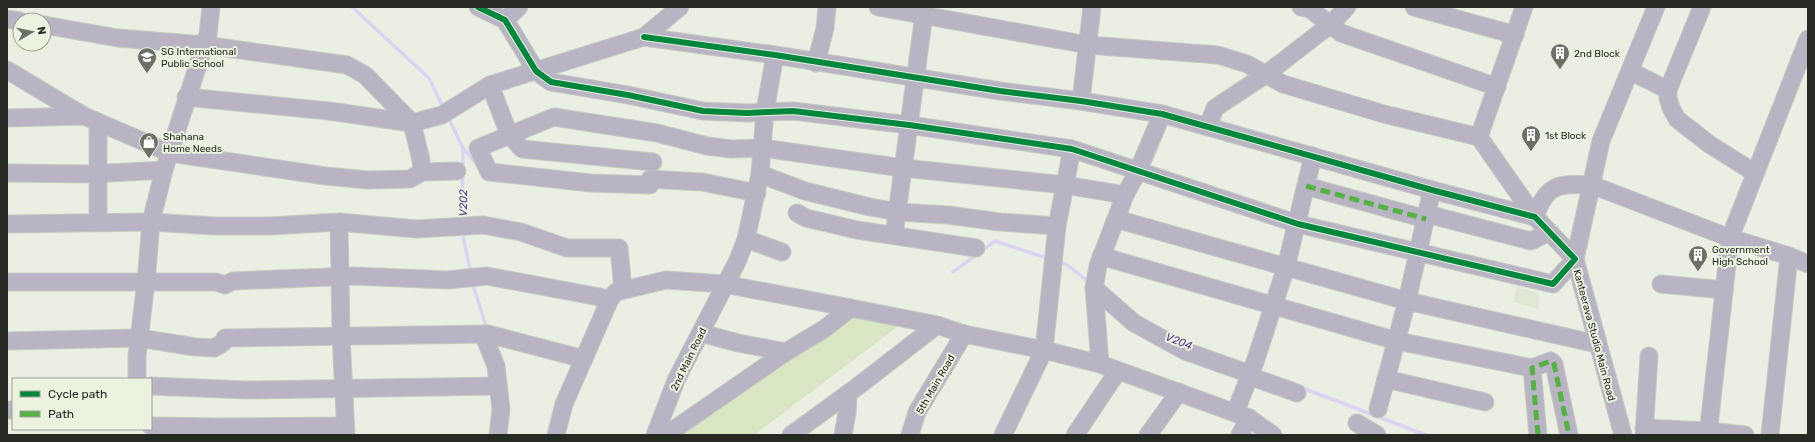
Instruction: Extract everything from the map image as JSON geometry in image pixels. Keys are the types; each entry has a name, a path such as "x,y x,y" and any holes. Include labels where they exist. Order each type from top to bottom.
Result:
{"street":[{"path":"137,378 137,356 146,282 151,222 164,170 186,97 208,34 211,7"},
{"path":"478,7 505,20 536,71 551,82 628,95 702,111 747,113 792,111 909,125 1072,149 1298,224 1553,284 1575,259 1535,217 1479,137 1384,114 1283,84 1247,64 1218,55 1088,46 924,11 878,7"},
{"path":"505,20 519,7"},
{"path":"186,97 329,111 412,123 442,115 490,85 644,37 680,7"},
{"path":"816,62 825,28 827,7"},
{"path":"1081,101 1092,7"},
{"path":"1301,7 1310,9 1341,33 1366,43 1497,87"},
{"path":"1211,118 1215,108 1265,75 1331,24 1348,7"},
{"path":"1414,7 1515,35"},
{"path":"1479,137 1524,7"},
{"name":"Kanteerava Studio Main Road","path":"1623,435 1575,259 1601,141 1656,7"},
{"path":"1702,7 1668,90 1668,98 1671,108 1677,119 1709,144 1755,173"},
{"path":"894,235 924,11"},
{"path":"52,26 118,38 204,45 347,65 365,76 412,123 421,160 422,172"},
{"path":"644,37 776,55 1000,91 1081,101 1162,114 1432,190 1535,217"},
{"path":"1708,433 1730,238 1808,39"},
{"name":"2nd Main Road","path":"655,435 677,378 701,333 724,284 737,262 746,239 755,204 760,174 765,111 776,55"},
{"path":"7,70 91,119 170,153 326,176 368,180 410,178 422,172 457,171"},
{"path":"1630,71 1668,90"},
{"path":"490,85 509,134 522,149 653,162"},
{"path":"1100,364 1095,284 1101,256 1125,195 1138,171 1162,114"},
{"path":"755,204 702,182 650,186 591,183 489,172 478,148 554,116 657,133 707,146 731,149 762,148 903,168 1065,185 1125,195"},
{"path":"7,118 91,119"},
{"path":"91,119 97,174 98,222"},
{"path":"650,186 657,133"},
{"path":"1004,435 1044,350 1057,226 1072,149"},
{"path":"1240,435 1242,415 1251,371 1286,267 1298,224 1313,156"},
{"path":"7,173 97,174 164,170"},
{"path":"760,174 805,192 898,212 948,215 1000,222 1057,226"},
{"path":"1535,217 1540,202 1548,192 1557,187 1570,184 1592,185 1730,238 1789,256 1808,264"},
{"path":"1306,186 1426,217 1531,241 1549,232"},
{"path":"1378,409 1407,301 1432,190"},
{"path":"797,213 806,218 857,230 976,248"},
{"path":"1116,219 1407,301 1597,344"},
{"path":"7,224 151,222 215,226 270,226 339,222 416,229 483,225 521,232 567,248 619,248 617,294 564,404 556,435"},
{"path":"152,426 220,431 345,430 341,335 339,222"},
{"path":"746,239 782,252"},
{"path":"1101,256 1397,341 1532,368 1551,361 1553,362 1569,435"},
{"path":"1770,435 1789,256"},
{"path":"7,282 216,282 225,284 233,282 341,277 447,280 487,276 617,294 666,280 724,284 937,325 964,334 1044,350 1100,364 1242,415 1273,435"},
{"path":"1095,284 1134,323 1185,351 1251,371 1297,392"},
{"path":"1661,284 1724,290"},
{"path":"666,435 786,352 824,329 851,308"},
{"path":"791,435 848,394 937,325"},
{"path":"701,333 738,343 786,352"},
{"path":"483,334 496,366 501,408 498,435"},
{"path":"7,341 139,338 195,347 214,348 224,342 224,338 341,335 488,334 584,360"},
{"name":"5th Main Road","path":"910,435 917,412 964,334"},
{"path":"1649,356 1644,431 1745,435"},
{"path":"1532,368 1538,435"},
{"path":"1075,435 1118,371"},
{"path":"1386,379 1485,402"},
{"path":"152,386 247,390 411,389 498,386"},
{"path":"1148,435 1179,392"},
{"path":"843,435 848,413 848,394"},
{"path":"1357,423 1377,435"}],"shaded area":[{"path":"1516,287 1539,293 1538,309 1514,302"}],"green space":[{"path":"850,300 913,315 754,435 654,435"}],"waterway":[{"name":"V202","path":"352,7 429,78 444,109"},
{"name":"V202","path":"448,117 463,148 462,221"},
{"name":"V204","path":"463,148 477,164"},
{"name":"V202","path":"462,231 471,274"},
{"name":"V204","path":"953,272 995,241 1050,259"},
{"name":"V204","path":"1057,261 1066,264 1090,283"},
{"name":"V202","path":"472,282 487,329"},
{"name":"V204","path":"1300,387 1426,435"}],"marked path":[{"path":"1306,186 1426,219"},
{"path":"1538,435 1532,368 1551,361 1554,364 1569,435"}],"cycle path":[{"path":"478,7 505,20 536,71 551,82 628,95 703,111 747,113 793,111 909,125 1072,149 1298,224 1553,284 1575,259 1535,217 1432,190 1162,114 1081,101 1000,91 775,55 644,37"}],"place":[{"name":"2nd Block","path":"1560,70"},
{"name":"SG International Public School","path":"147,74"},
{"name":"1st Block","path":"1531,152"},
{"name":"Shahana Home Needs","path":"149,159"},
{"name":"Government High School","path":"1698,272"}]}
